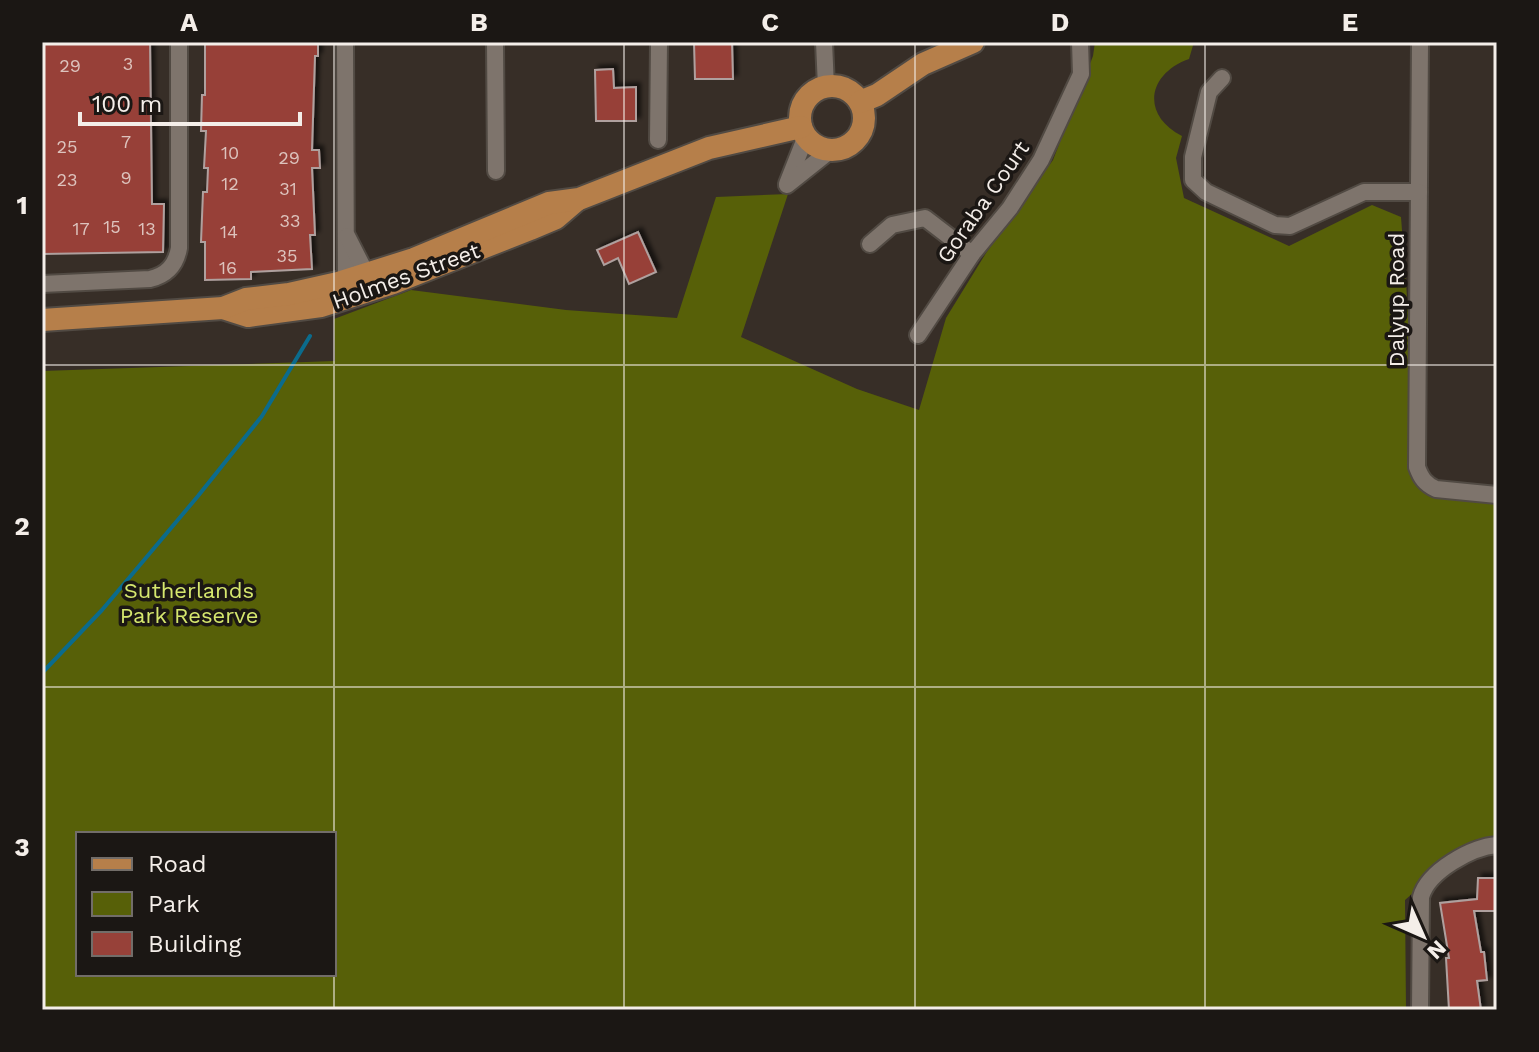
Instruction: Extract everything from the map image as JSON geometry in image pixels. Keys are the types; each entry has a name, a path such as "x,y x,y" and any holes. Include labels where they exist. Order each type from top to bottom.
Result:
{"main road":[{"path":"860,102 877,95 923,64 973,42"},
{"path":"826,87 847,89 864,111 862,130 849,145 831,150 821,148 804,132 800,118 805,100 826,87"},
{"name":"Holmes Street","path":"42,320 223,308 246,299 346,289 370,282 414,259 549,203 579,199 709,148 804,132"}],"street":[{"path":"42,284 150,279 165,274 174,263 179,248 179,42"},
{"path":"345,42 346,289"},
{"path":"495,42 496,171"},
{"path":"658,140 659,42"},
{"path":"824,42 826,87"},
{"name":"Goraba Court","path":"918,335 1041,160 1081,74 1080,42"},
{"name":"Dalyup Road","path":"1420,42 1417,467 1420,477 1436,489 1497,495"},
{"path":"1222,78 1209,92 1193,157 1193,180 1206,192 1275,225 1290,226 1364,192 1419,192"},
{"path":"804,132 787,185 831,150"},
{"path":"870,244 892,225 925,218 972,254"},
{"path":"347,235 370,282"},
{"path":"1420,1010 1421,897 1424,888 1466,853 1481,846 1497,845"}],"green space":[{"name":"Sutherlands Park Reserve","path":"1095,42 1194,42 1189,59 1164,74 1154,95 1160,117 1182,136 1176,158 1184,198 1289,246 1372,205 1401,217 1408,310 1412,480 1430,496 1497,504 1497,838 1474,840 1405,900 1406,1010 42,1010 42,371 335,361 334,319 411,290 566,310 677,318 716,197 788,194 741,337 857,389 919,410 946,318 986,253 1053,160 1093,56"}],"building":[{"path":"43,42 150,42 152,204 164,204 163,252 42,254"},
{"path":"205,42 318,42 312,150 319,150 320,168 312,168 315,235 310,235 312,269 251,272 251,279 205,280 205,242 201,242 203,192 207,192 208,168 204,168 206,131 201,131"},
{"path":"694,42 732,42 733,79 695,79"},
{"path":"613,69 614,88 636,87 636,121 596,121 595,70"},
{"path":"638,232 656,272 629,284 618,258 604,265 597,250"},
{"path":"1478,878 1497,878 1497,911 1474,911 1487,980 1477,981 1481,1010 1449,1010 1446,958 1449,958 1440,903 1477,899"}],"waterway":[{"path":"42,673 102,610 262,416 310,336"}]}
